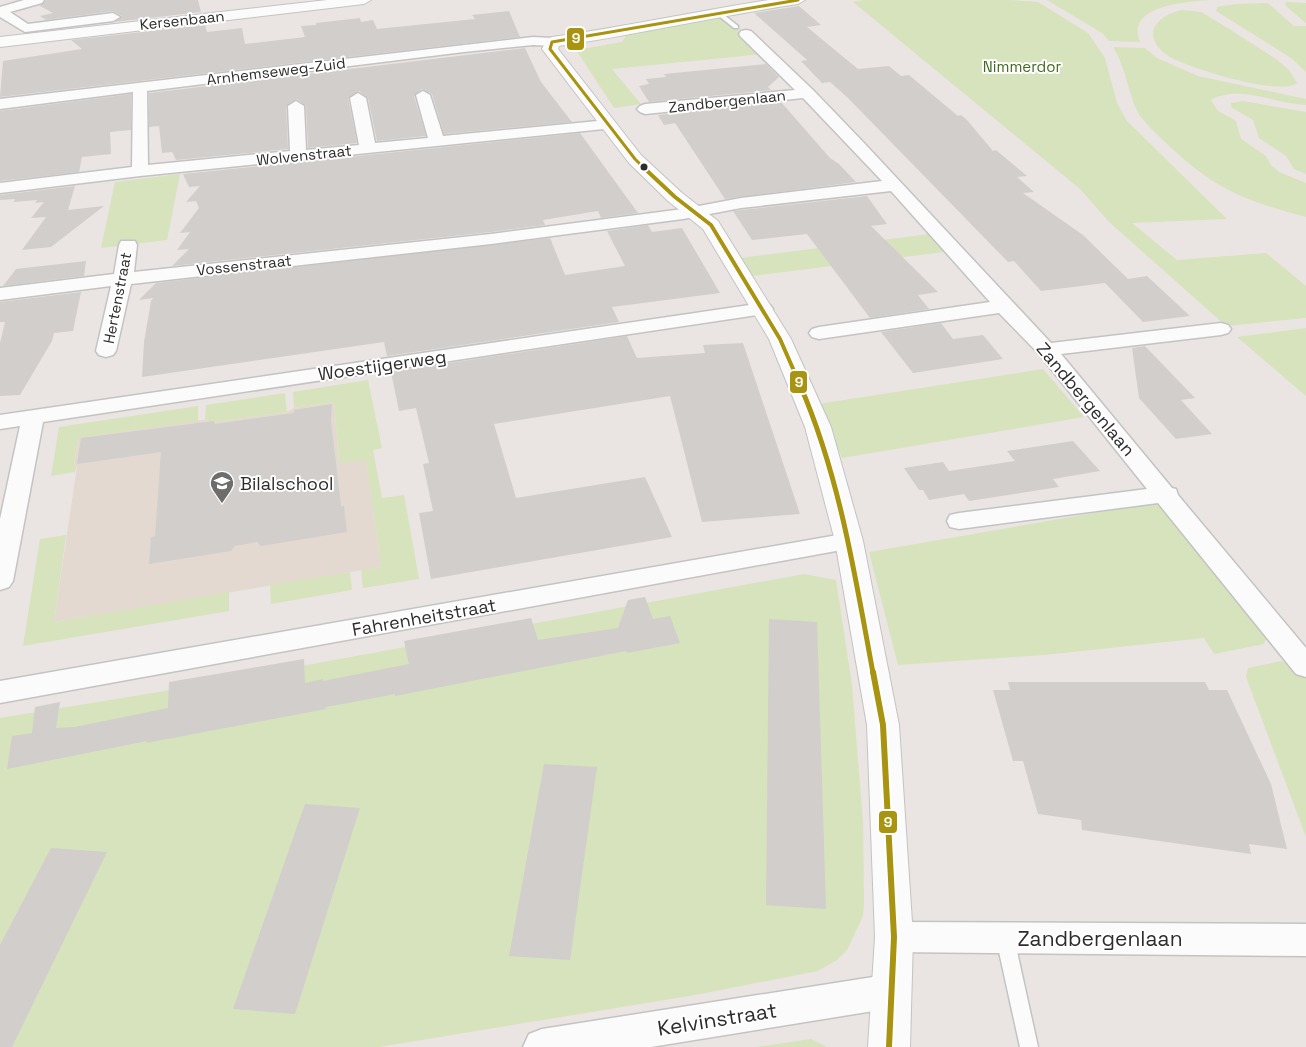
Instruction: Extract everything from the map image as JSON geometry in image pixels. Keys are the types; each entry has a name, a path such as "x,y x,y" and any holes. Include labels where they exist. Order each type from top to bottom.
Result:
{"street":[{"path":"0,11 38,0"},
{"name":"Kersenbaan","path":"0,43 68,33 364,0"},
{"name":"Arnhemseweg-Zuid","path":"0,104 514,43 552,42 617,33 773,0"},
{"name":"Arnhemseweg-Zuid","path":"723,11 798,0"},
{"path":"0,11 26,28 113,17"},
{"name":"Zandbergenlaan","path":"741,30 808,93 895,185 1003,306 1046,350 1306,667"},
{"path":"552,42 550,49 635,159 675,197 698,212 711,225 764,309 780,339 818,427 849,541 883,726 894,937 889,1047"},
{"path":"140,87 140,172"},
{"name":"Zandbergenlaan","path":"645,109 808,93"},
{"path":"423,95 437,142"},
{"path":"358,98 368,149"},
{"path":"296,106 298,155"},
{"name":"Wolvenstraat","path":"0,188 298,155 608,124"},
{"path":"698,212 741,203 895,185"},
{"name":"Vossenstraat","path":"0,294 491,239 698,212"},
{"name":"Hertenstraat","path":"106,351 123,279 128,245"},
{"path":"819,333 1003,306"},
{"name":"Woestijgerweg","path":"0,422 764,309"},
{"path":"1046,350 1221,329"},
{"path":"0,581 33,417"},
{"path":"959,522 1166,494"},
{"name":"Fahrenheitstraat","path":"0,692 849,541"},
{"name":"Zandbergenlaan","path":"894,937 1306,940"},
{"name":"Kelvinstraat","path":"542,1047 892,991"}],"lane":[{"path":"723,11 741,30"},
{"path":"1005,938 1029,1047"}],"shaded area":[{"name":"Bilalschool","path":"334,402 339,463 366,459 381,567 54,622 77,466 74,466 78,438 209,419 209,423 287,412 294,408"}],"green space":[{"name":"Nimmerdor","path":"864,0 1010,0 1038,2 1088,33 1105,58 1117,103 1127,121 1227,219 1132,223 1177,260 1266,253 1306,286 1306,318 1226,326 1109,222 1080,189 853,2"},
{"path":"1047,0 1210,0 1174,4 1149,13 1141,20 1138,30 1140,42 1109,41 1102,33"},
{"path":"1286,2 1306,3 1306,23 1287,7"},
{"path":"1268,3 1294,26 1306,26 1306,72 1291,58 1216,11 1217,7 1236,4"},
{"path":"1182,10 1201,12 1231,30 1276,59 1289,70 1297,83 1288,86 1273,86 1235,80 1172,58 1156,44 1153,37 1154,30 1163,18 1171,13"},
{"path":"715,17 726,18 763,54 612,69 641,104 614,108 576,50 622,42 627,34"},
{"path":"1113,47 1145,48 1157,58 1198,76 1306,99 1306,105 1246,94 1222,96 1211,100 1218,111 1236,121 1241,139 1266,156 1271,165 1279,172 1306,183 1306,217 1264,205 1230,191 1199,172 1183,159 1152,130 1140,115 1134,104 1120,61"},
{"path":"1243,101 1306,112 1306,174 1294,169 1286,156 1259,138 1253,120 1231,107 1231,103"},
{"path":"180,174 167,240 101,248 115,182"},
{"path":"929,234 944,252 752,276 740,258"},
{"path":"1306,328 1306,396 1237,337 1299,329"},
{"path":"1043,369 1084,417 842,458 818,404"},
{"path":"368,380 382,448 373,450 382,498 404,495 419,579 363,588 361,570 381,567 366,460 339,463 334,402 294,408 293,392"},
{"path":"285,393 287,412 209,423 209,419 205,419 206,405"},
{"path":"198,406 198,421 78,438 74,465 77,465 75,472 51,476 59,427"},
{"path":"1157,502 1268,633 1264,644 1214,654 1204,638 1044,655 898,665 869,552"},
{"path":"66,535 54,622 229,592 229,611 23,646 40,539"},
{"path":"350,572 352,590 271,604 270,585"},
{"path":"804,574 836,580 852,685 863,822 864,904 863,916 847,950 837,960 818,971 695,995 379,1047 0,1047 0,718 165,691"},
{"path":"1281,661 1296,667 1306,679 1306,837 1246,677 1248,668"},
{"path":"811,1039 827,1047 756,1047"}],"building":[{"path":"46,0 198,0 201,12 115,22 122,16 113,11 46,20 40,16 53,13 40,6"},
{"path":"799,6 821,25 807,27 858,69 889,66 901,76 909,75 958,116 961,115 993,151 996,150 1027,176 1017,177 1034,192 1023,193 1083,235 1128,279 1147,276 1190,316 1143,322 1105,283 1041,291 1014,261 1008,262 848,98 830,82 822,83 801,61 807,60 754,13"},
{"path":"509,11 520,37 0,97 3,61 82,49 71,40 205,25 207,32 242,28 245,44 305,37 301,26 316,25 316,23 360,18 361,22 373,20 377,29 475,19 472,15"},
{"path":"525,48 541,82 572,122 444,134 432,94 422,89 414,96 426,136 377,141 368,98 359,91 348,98 357,143 308,148 306,106 297,99 286,106 288,149 176,160 172,152 162,153 159,126 149,127 149,93"},
{"path":"766,64 779,77 768,87 771,90 649,102 639,86 649,84 646,79 666,77 664,74"},
{"path":"131,94 131,130 110,132 111,154 82,157 79,172 0,181 0,111"},
{"path":"781,102 830,158 839,164 856,182 725,199 675,123 664,125 658,115"},
{"path":"580,133 638,213 601,218 598,211 543,220 545,225 491,232 172,266 189,249 177,250 190,232 180,233 199,208 196,201 186,202 200,186 189,187 183,174"},
{"path":"75,186 68,210 104,206 51,247 22,250 46,217 31,218 44,202 35,203 37,200 14,202 15,199 0,200 0,195"},
{"path":"867,196 887,224 871,226 938,292 918,295 929,309 870,318 807,234 752,240 733,211"},
{"path":"648,225 652,232 682,228 720,293 612,307 619,322 387,356 384,342 142,377 144,342 153,298 139,300 156,283 550,238 565,275 625,266 607,231"},
{"path":"86,261 84,276 3,286 16,269"},
{"path":"81,292 73,331 54,333 52,341 20,395 0,396 0,343 5,322 0,322 0,302"},
{"path":"941,323 953,339 983,335 1003,359 913,373 881,332"},
{"path":"627,336 637,358 705,353 703,345 743,343 800,514 702,522 670,396 494,424 516,498 645,477 672,537 431,579 419,513 433,511 423,464 429,463 416,408 399,411 391,372"},
{"path":"1145,346 1195,398 1181,400 1212,434 1176,439 1139,398 1132,348"},
{"path":"332,404 331,421 341,506 344,506 347,532 261,546 257,542 235,546 231,551 149,564 151,537 155,536 161,452 77,464 81,438 214,421 215,424 294,413 294,410"},
{"path":"1073,441 1100,471 1053,479 1059,487 969,501 964,494 929,500 923,490 919,490 904,468 943,462 949,471 1015,461 1007,451"},
{"path":"645,597 653,619 670,616 680,643 627,653 626,651 395,696 395,694 325,707 326,709 146,743 147,741 7,769 12,736 32,733 35,707 60,702 56,728 75,727 168,708 169,682 304,659 305,683 323,679 323,681 409,664 404,641 531,618 538,640 618,628 628,600"},
{"path":"769,619 817,622 826,909 766,905"},
{"path":"1008,682 1205,682 1209,690 1227,690 1271,784 1287,849 1249,844 1251,854 1082,830 1081,820 1038,814 1023,761 1013,761 993,690 1010,690"},
{"path":"544,764 597,767 570,960 509,956"},
{"path":"305,804 360,808 295,1014 233,1009"},
{"path":"51,848 107,852 12,1047 0,1047 0,945"}],"transit line":[{"name":"9","path":"798,0 552,42 550,49 635,159 675,197 711,225 780,339 818,427 849,541 883,725 894,937 889,1047"}],"place":[{"name":"Bilalschool","path":"222,504"}]}
